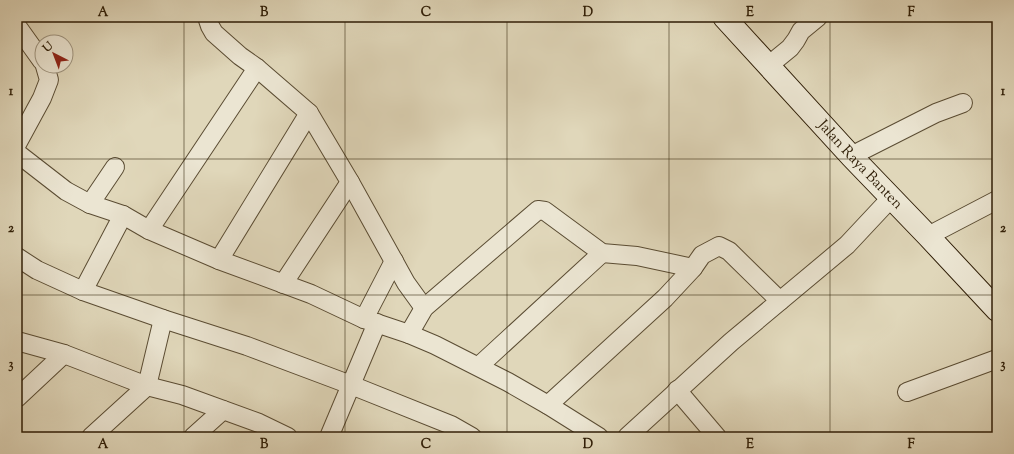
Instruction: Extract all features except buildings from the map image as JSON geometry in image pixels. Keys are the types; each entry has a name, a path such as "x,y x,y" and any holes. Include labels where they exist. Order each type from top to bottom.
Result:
{"main road":[{"name":"Jalan Raya Banten","path":"724,17 851,156 997,310"}],"street":[{"path":"207,17 214,33 309,113 350,182 406,283 424,308"},
{"path":"768,66 790,48 801,31 818,17"},
{"path":"19,33 34,51"},
{"path":"149,230 257,68"},
{"path":"17,144 42,98 49,80 47,74"},
{"path":"851,156 930,116 963,103"},
{"path":"219,260 309,113"},
{"path":"17,153 66,191 90,204 122,216 149,230 219,260 311,294 371,321 409,334 478,366 548,405 599,437"},
{"path":"90,204 115,167"},
{"path":"283,284 350,182"},
{"path":"626,437 677,390 847,245 891,198"},
{"path":"928,236 997,200"},
{"path":"409,334 424,308 538,210 545,211 602,253 637,256 693,268"},
{"path":"83,291 122,216"},
{"path":"548,405 665,298 693,268 702,255 719,246 729,251 780,301"},
{"path":"478,366 602,253"},
{"path":"17,256 37,270 83,291 247,346 351,385 452,425 472,437"},
{"path":"329,437 351,385 371,321 394,261"},
{"path":"91,437 147,386 163,319"},
{"path":"17,341 64,354 147,386 182,395 259,424 288,437"},
{"path":"17,398 64,354"},
{"path":"907,392 997,359"},
{"path":"677,390 717,437"},
{"path":"194,437 223,410"}]}
